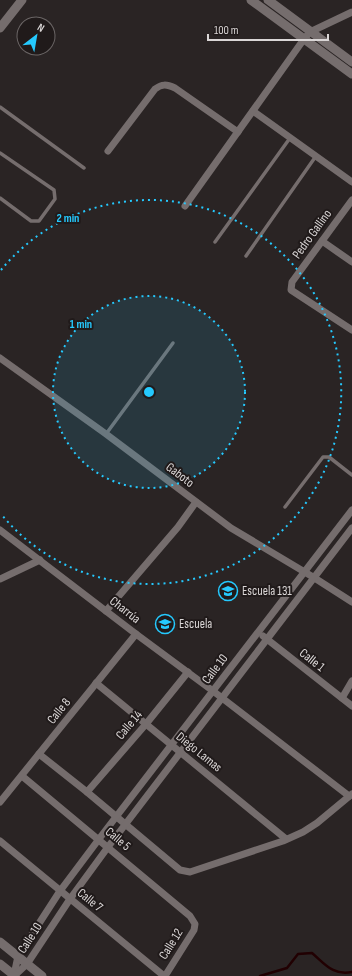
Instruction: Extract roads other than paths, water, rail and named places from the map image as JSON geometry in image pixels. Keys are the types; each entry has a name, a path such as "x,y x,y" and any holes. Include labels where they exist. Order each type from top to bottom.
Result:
{"street":[{"path":"0,28 22,0"},
{"path":"251,0 352,62"},
{"path":"268,0 352,74"},
{"path":"185,206 307,35 352,12"},
{"path":"108,152 155,89 161,85 167,84 238,132"},
{"path":"253,111 352,182"},
{"name":"Pedro Gallino","path":"352,200 292,282 291,290 352,330"},
{"path":"322,241 352,262"},
{"name":"Gaboto","path":"0,358 106,434 231,528 352,602"},
{"path":"106,611 178,527 196,502"},
{"name":"Calle 10","path":"14,976 18,956 60,891 352,510"},
{"name":"Calle 10","path":"14,976 27,964 70,899 108,847 313,577 352,528"},
{"name":"Charrúa","path":"0,530 351,795"},
{"path":"0,578 40,560"},
{"name":"Calle 1","path":"258,632 352,706"},
{"name":"Calle 8","path":"0,802 136,634"},
{"name":"Calle 14","path":"87,792 146,724 188,672"},
{"path":"342,698 352,681"},
{"name":"Diego Lamas","path":"96,683 286,839"},
{"path":"39,754 126,824 180,870 190,872 303,832 317,823 351,795"},
{"name":"Calle 5","path":"22,776 190,916 195,924"},
{"name":"Calle 7","path":"0,841 165,976"},
{"name":"Calle 12","path":"165,976 194,930 195,924"},
{"path":"0,942 42,976"},
{"path":"0,964 14,976"}],"lane":[{"path":"0,107 84,168"},
{"path":"215,242 290,138"},
{"path":"0,153 54,190 55,199 38,221 31,221 0,198"},
{"path":"246,256 316,156"},
{"path":"106,434 173,343"},
{"path":"285,506 323,457 329,457 352,475"}],"waterway":[{"path":"260,976 287,968 298,954 312,953 334,971 345,973 352,972"}],"place":[{"name":"Escuela 131","path":"228,591"},
{"name":"Escuela","path":"165,624"}]}
